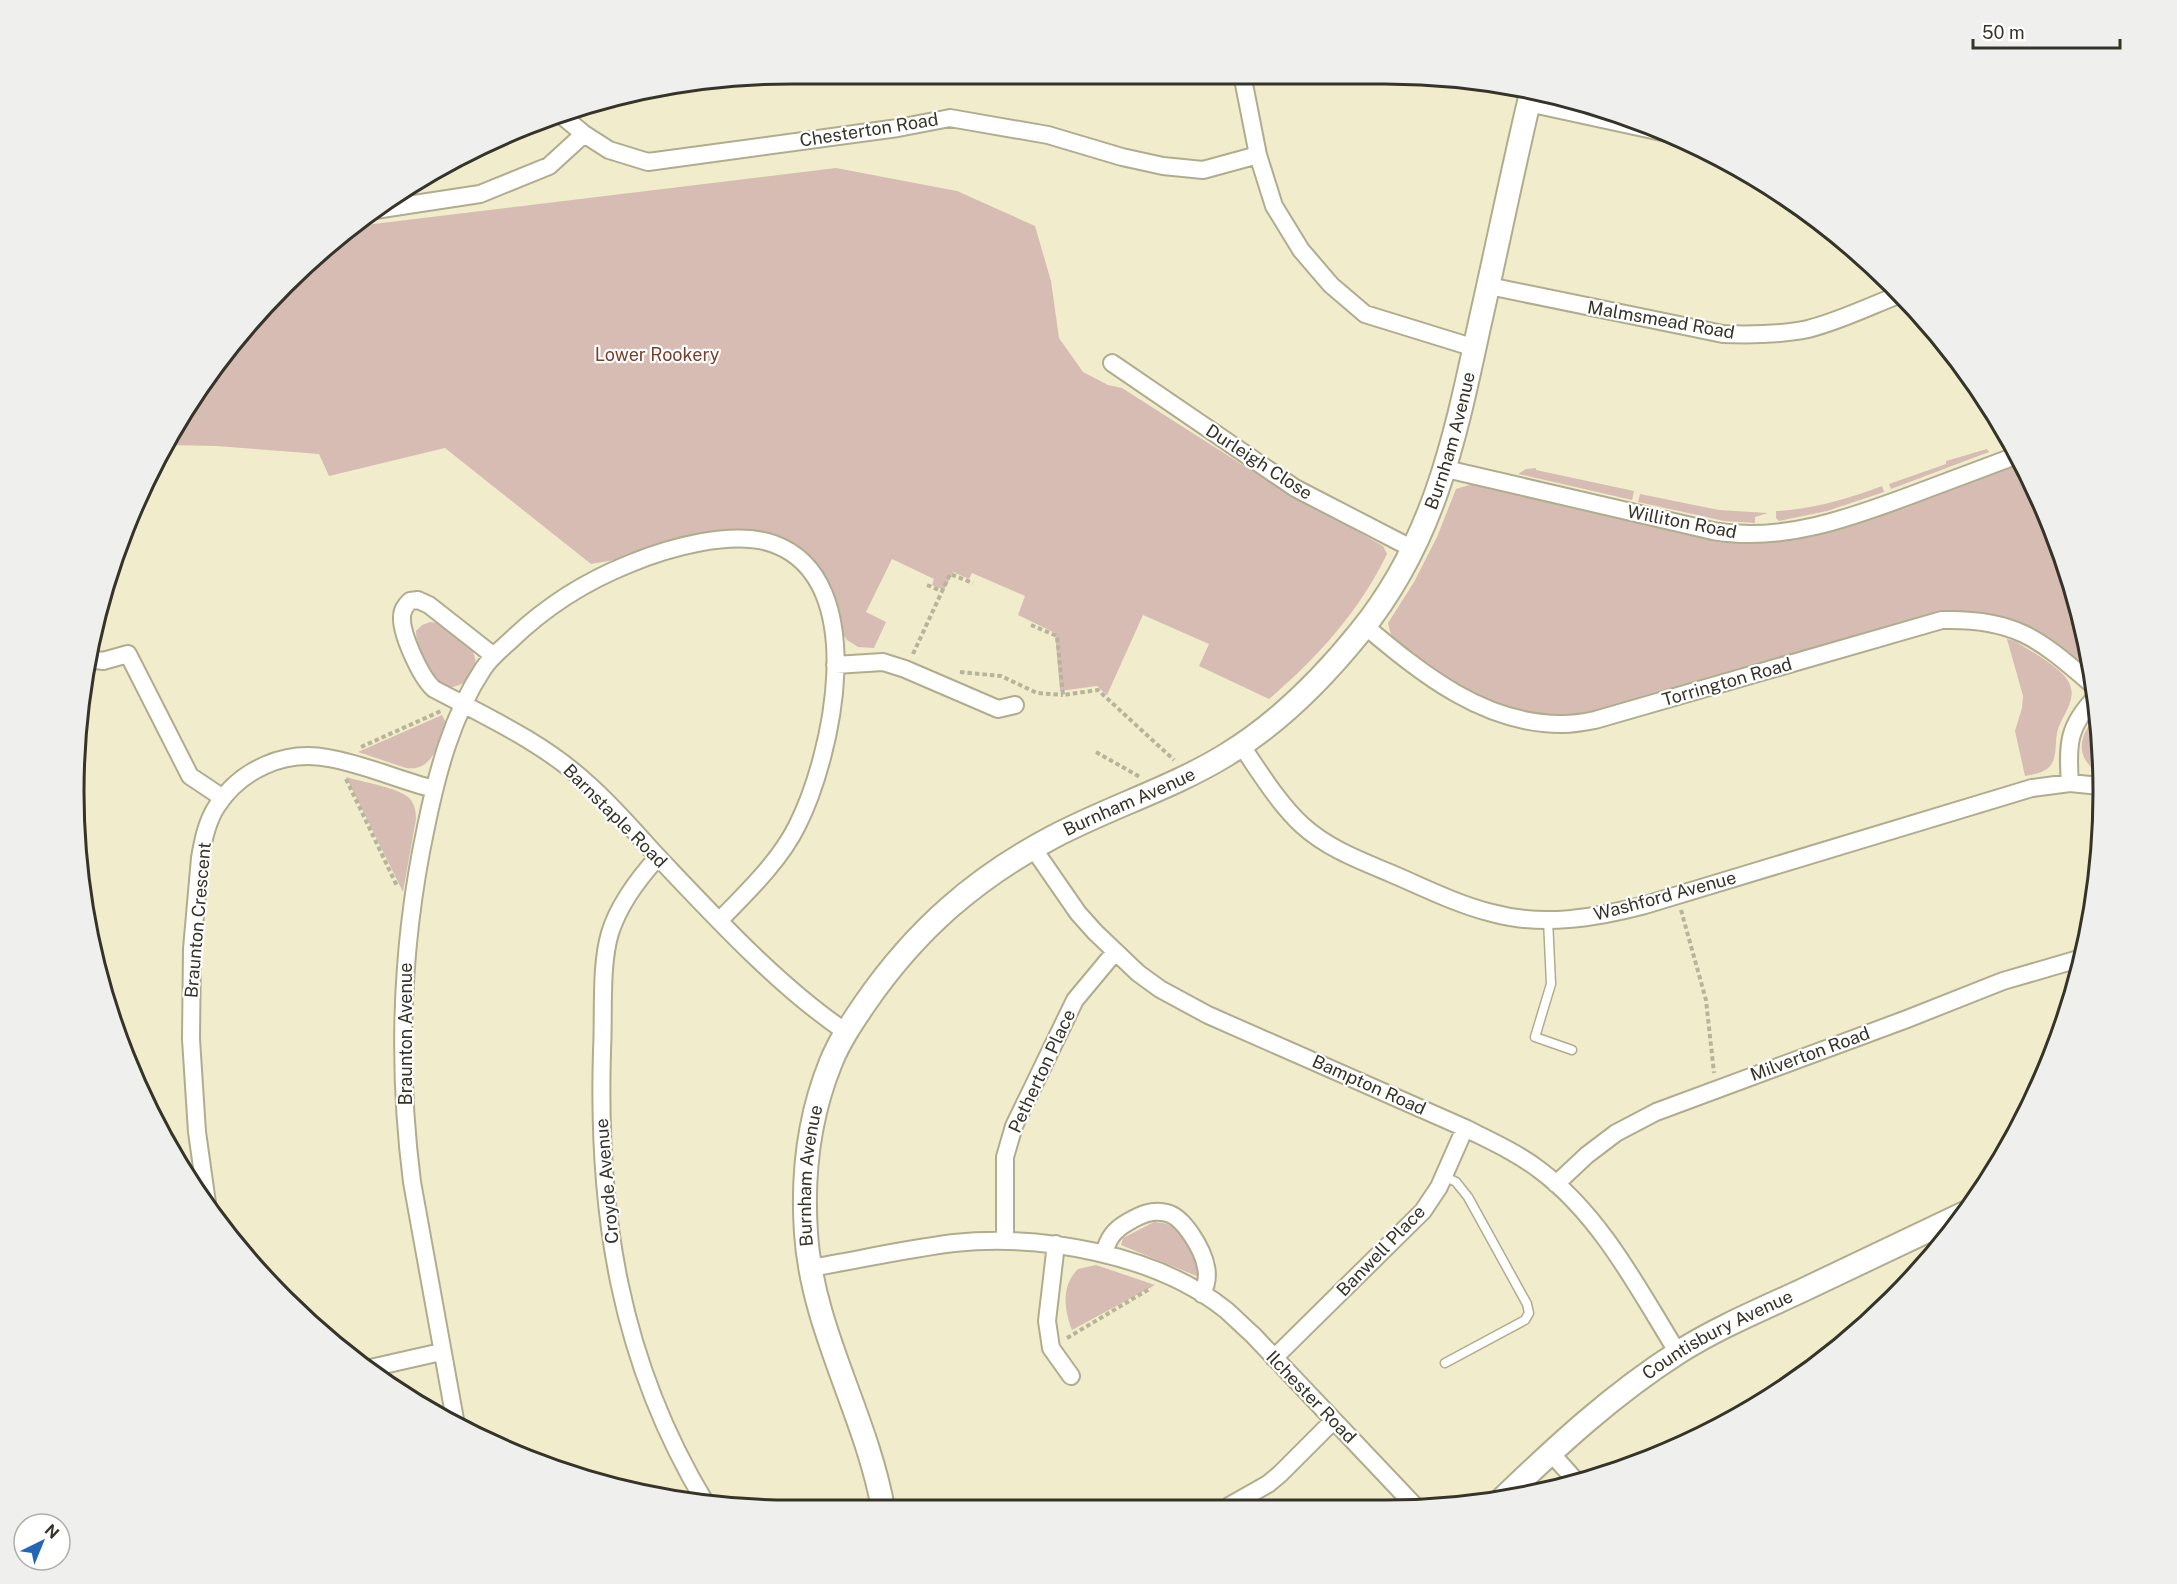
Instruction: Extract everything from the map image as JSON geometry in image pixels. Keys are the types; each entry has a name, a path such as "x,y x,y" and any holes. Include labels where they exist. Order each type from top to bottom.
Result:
{"street":[{"path":"1244,84 1258,155 1274,206 1301,250 1331,285 1365,314 1475,348"},
{"name":"Burnham Avenue","path":"881,1500 874,1467 813,1291 810,1268 804,1207 809,1143 815,1112 830,1065 846,1032 913,941 974,888 1033,848 1077,825 1190,775 1241,745 1289,707 1336,660 1365,626 1413,549 1446,469 1529,99"},
{"name":"Chesterton Road","path":"568,121 609,150 648,162 950,118 1048,135 1122,158 1163,166 1203,170 1258,155"},
{"path":"393,207 480,194 549,166 584,134"},
{"name":"Malmsmead Road","path":"1489,286 1723,334 1778,333 1807,329 1838,320 1892,298"},
{"name":"Durleigh Close","path":"1112,363 1295,488 1413,549"},
{"name":"Williton Road","path":"1446,469 1713,531 1759,535 1803,529 1866,512 2009,458"},
{"name":"Braunton Avenue","path":"454,1413 441,1352 407,1147 403,1057 405,962 409,923 442,756 484,668 494,656 562,597 603,575 656,554 690,545 738,538 774,544 802,561 814,575 822,588 833,626 835,665 833,705 826,746 806,808 796,829 771,865 719,921"},
{"name":"Barnstaple Road","path":"494,656 429,605 418,600 410,601 404,607 403,627 426,682 434,689 537,746 574,771 611,806 719,921 798,996 846,1032"},
{"name":"Torrington Road","path":"1365,626 1447,689 1502,715 1533,722 1564,724 1596,720 1942,620 1993,623 2017,629 2055,652 2083,676"},
{"path":"97,660 103,661 128,654 190,776 223,798"},
{"path":"835,665 883,662 905,669 998,709 1015,705"},
{"path":"2070,783 2068,743 2077,718 2088,706"},
{"name":"Washford Avenue","path":"1241,745 1291,814 1316,837 1338,850 1460,903 1494,914 1548,920 1576,920 1608,915 2032,788 2070,783 2093,785"},
{"name":"Braunton Crescent","path":"205,1188 192,1087 190,1039 192,948 204,838 217,806 233,786 248,774 285,758 308,756 328,758 434,789"},
{"name":"Bampton Road","path":"1033,848 1078,913 1115,952 1160,989 1208,1015 1465,1128 1526,1161 1556,1184 1590,1219 1624,1266 1678,1353"},
{"name":"Croyde Avenue","path":"658,857 629,893 609,936 605,974 601,1098 604,1180 615,1265 634,1343 663,1422 701,1494"},
{"name":"Petherton Place","path":"1005,1240 1005,1157 1014,1126 1075,1000 1115,952"},
{"name":"Milverton Road","path":"1556,1184 1587,1155 1638,1120 2003,981 2072,961"},
{"name":"Banwell Place","path":"1274,1358 1410,1224 1427,1204 1444,1176 1465,1128"},
{"path":"1104,1254 1108,1239 1112,1234 1141,1215 1152,1211 1174,1215 1184,1224 1204,1261 1206,1280 1202,1294"},
{"name":"Countisbury Avenue","path":"1514,1488 1600,1409 1678,1353 1719,1330 1949,1221"},
{"name":"Ilchester Road","path":"810,1268 945,1245 1005,1240 1056,1244 1104,1254 1169,1277 1225,1309 1408,1499"},
{"path":"1056,1244 1047,1321 1051,1347 1071,1376"},
{"path":"378,1366 441,1352"},
{"path":"1240,1500 1268,1484 1280,1474 1333,1421"},
{"path":"1551,1452 1571,1475"}],"lane":[{"path":"1548,920 1551,984 1535,1037 1572,1050"},
{"path":"1444,1176 1456,1182 1468,1197 1527,1304 1529,1313 1525,1320 1445,1363"}],"path":[{"path":"905,669 950,574 973,584"},
{"path":"927,585 941,591"},
{"path":"1031,625 1057,636 1063,696"},
{"path":"951,671 1001,676 1036,693 1063,696 1098,690 1190,775"},
{"path":"1096,752 1160,789"},
{"path":"1677,895 1706,1000 1715,1089"},
{"path":"1051,1347 1169,1277"}],"green space":[{"name":"Lower Rookery","path":"836,168 957,191 1035,226 1051,281 1059,338 1083,372 1108,385 1122,388 1260,476 1383,546 1387,554 1364,595 1336,633 1269,699 1199,666 1209,644 1143,615 1107,695 1097,686 1060,691 1055,633 1018,615 1025,596 972,573 969,579 953,572 944,590 932,585 934,579 892,559 866,612 886,622 874,648 858,647 847,640 841,632 823,577 795,547 764,534 591,564 445,448 329,476 319,454 175,445 203,399 260,325 291,291 369,225"},
{"path":"1987,449 1989,452 1891,489 1889,484 1946,464 1946,461"},
{"path":"2012,464 2039,521 2055,564 2069,609 2081,663 2043,635 2014,621 1985,614 1936,613 1609,710 1559,715 1511,709 1471,696 1403,649 1391,635 1388,623 1414,582 1437,537 1456,489 1475,483 1723,541 1751,543 1784,539"},
{"path":"1536,468 1536,470 1634,491 1632,500 1518,474 1526,469"},
{"path":"1882,486 1884,492 1827,511 1779,521 1776,518 1776,511 1830,503"},
{"path":"1640,494 1719,510 1768,513 1755,517 1755,523 1724,521 1638,502"},
{"path":"430,622 437,623 472,649 475,668 470,678 460,685 442,686 435,681 429,671 418,645 416,631 422,625"},
{"path":"2007,639 2015,641 2054,667 2067,679 2072,691 2070,703 2057,733 2055,754 2051,765 2036,774 2025,776 2015,731 2023,696"},
{"path":"442,715 445,721 438,746 434,754 423,765 406,768 358,752"},
{"path":"2089,725 2092,769 2082,753 2086,730"},
{"path":"346,777 399,792 412,802 416,819 403,892"},
{"path":"1154,1222 1172,1226 1184,1235 1201,1266 1199,1277 1121,1245 1123,1238"},
{"path":"1096,1265 1155,1285 1072,1330 1066,1306 1069,1282 1078,1269"}]}
